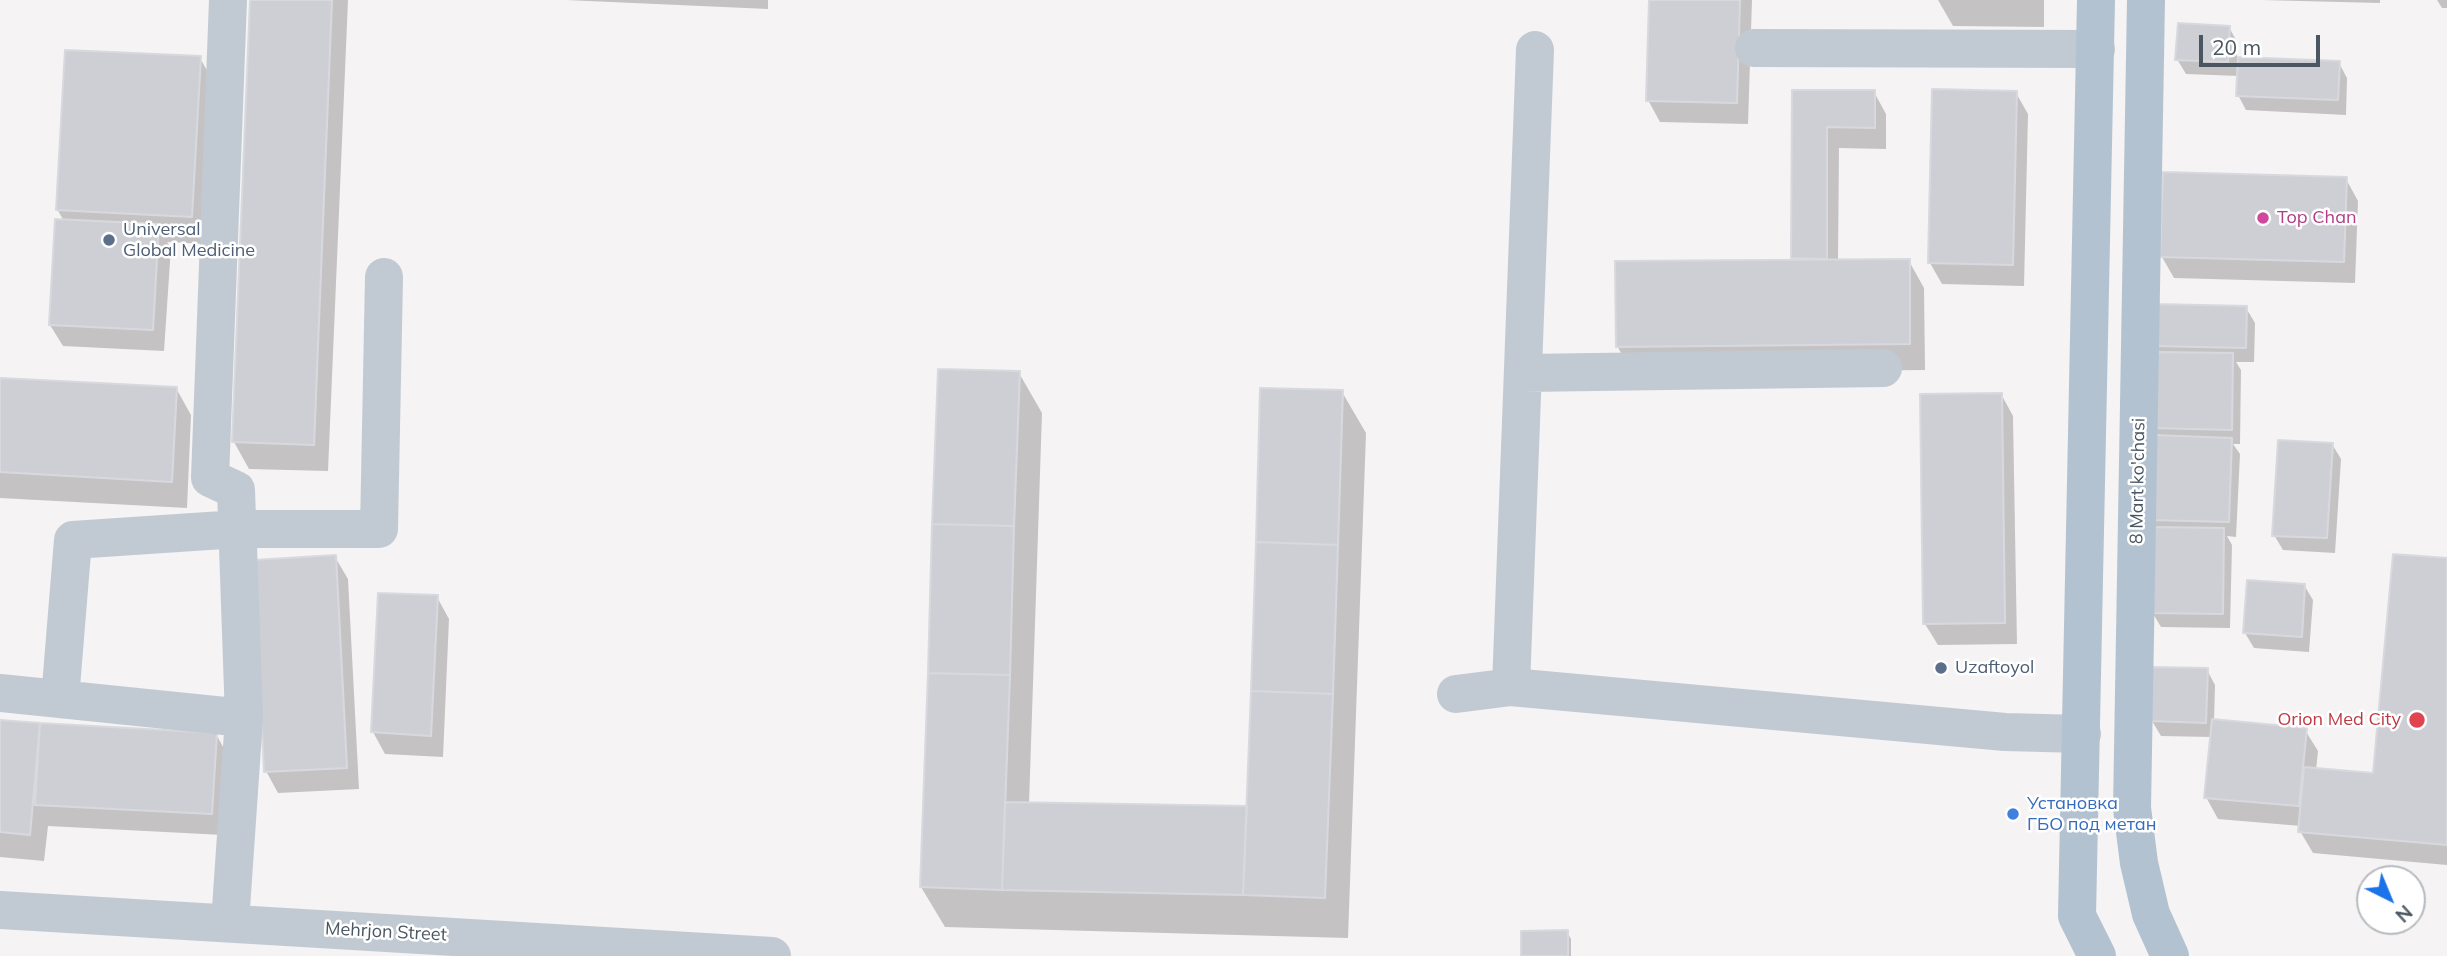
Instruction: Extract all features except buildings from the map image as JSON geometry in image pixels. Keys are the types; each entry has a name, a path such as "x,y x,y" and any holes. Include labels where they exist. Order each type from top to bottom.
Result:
{"main road":[{"path":"2074,956 2096,0"},
{"name":"8 Mart ko'chasi","path":"2146,0 2132,808 2139,863 2151,914 2170,956"},
{"path":"2077,916 2098,956"}],"street":[{"path":"229,0 211,478 236,490 239,529 244,718 230,923"},
{"path":"1754,48 2096,49"},
{"path":"1511,687 1535,50"},
{"path":"60,699 73,540 239,529 379,529 384,277"},
{"path":"1523,373 1883,368"},
{"path":"1456,694 1511,687 2005,732 2081,734"},
{"path":"0,693 244,718"},
{"name":"Mehrjon Street","path":"0,910 230,923 488,947 772,956"}],"place":[{"name":"Top Chan","path":"2263,218"},
{"name":"Universal Global Medicine","path":"109,240"},
{"name":"Uzaftoyol","path":"1941,668"},
{"name":"Orion Med City","path":"2417,720"},
{"name":"Установка ГБО под метан","path":"2013,814"}]}
